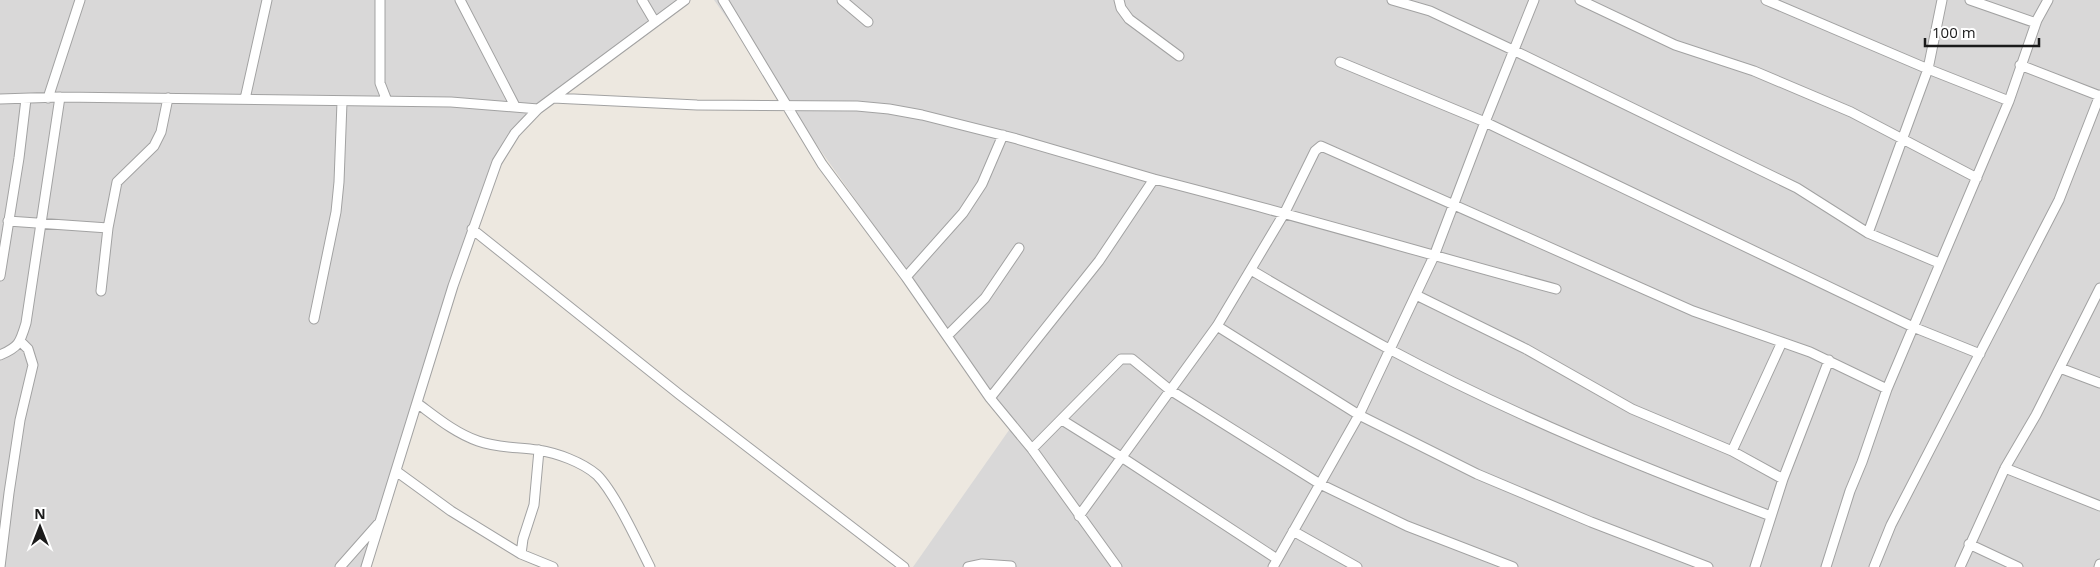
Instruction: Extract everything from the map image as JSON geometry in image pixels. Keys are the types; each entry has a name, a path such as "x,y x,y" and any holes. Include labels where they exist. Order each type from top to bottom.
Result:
{"street":[{"path":"48,98 80,0"},
{"path":"245,99 267,0"},
{"path":"380,0 380,83 386,101"},
{"path":"460,0 515,106"},
{"path":"642,0 655,22"},
{"path":"366,567 472,229 497,162 515,133 538,109 685,0"},
{"path":"723,0 822,164 906,277 990,398 1032,449 1117,567"},
{"path":"842,0 868,22"},
{"path":"1119,0 1121,8 1129,19 1179,56"},
{"path":"1392,0 1430,11 1515,51 1797,188 1868,233 1938,264"},
{"path":"1062,420 1123,458 1275,563 1359,415 1434,256 1534,0"},
{"path":"1580,0 1676,45 1754,71 1851,112 1977,178"},
{"path":"1766,0 1928,69 2009,101"},
{"path":"1868,233 1928,69 1942,0"},
{"path":"1970,0 2036,23"},
{"path":"1826,567 1850,491 1887,389 1938,264 2009,101 2036,23 2048,0"},
{"path":"1340,62 1485,122 1912,327 1980,354"},
{"path":"1874,567 1891,525 2060,200 2100,96 2020,65"},
{"path":"0,355 14,349 21,342 26,323 60,97"},
{"path":"0,99 60,97 451,102 538,109"},
{"path":"101,290 108,228 117,182 154,146 161,132 168,98"},
{"path":"553,98 697,105 857,106 922,115 1003,135 1154,179 1285,212 1434,256 1556,289"},
{"path":"0,276 19,158 26,99"},
{"path":"314,319 336,212 340,182 342,102"},
{"path":"906,277 964,213 982,184 1003,135"},
{"path":"1079,516 1123,458 1217,326 1285,212 1315,151 1320,146 1693,311 1829,360 1887,389"},
{"path":"990,398 1099,261 1154,179"},
{"path":"8,221 108,228"},
{"path":"472,229 612,342 904,567"},
{"path":"947,336 985,298 1019,248"},
{"path":"1251,270 1390,350 1506,407 1591,446 1771,516"},
{"path":"1960,567 2005,468 2036,415 2100,288"},
{"path":"1416,295 1526,349 1632,409 1732,451 1783,479"},
{"path":"1217,326 1359,415 1477,474 1592,522 1708,567"},
{"path":"0,563 4,492 33,365 28,349 21,342"},
{"path":"1732,451 1782,342"},
{"path":"1032,449 1121,359 1132,360 1170,390 1320,484 1407,526 1514,567"},
{"path":"1755,567 1783,479 1829,360"},
{"path":"2060,368 2100,383"},
{"path":"416,403 456,432 478,442 539,450 581,464 596,474 607,488 650,567"},
{"path":"521,554 534,506 539,450"},
{"path":"2005,468 2100,506"},
{"path":"396,471 451,511 521,554 553,567"},
{"path":"340,567 380,522"},
{"path":"1293,531 1357,567"},
{"path":"1969,544 2018,567"},
{"path":"968,567 982,564 1011,566"}],"shaded area":[{"path":"0,0 677,0 538,109 497,162 366,567 0,567"},
{"path":"714,0 2100,0 2100,567 913,567 1014,423"}]}
